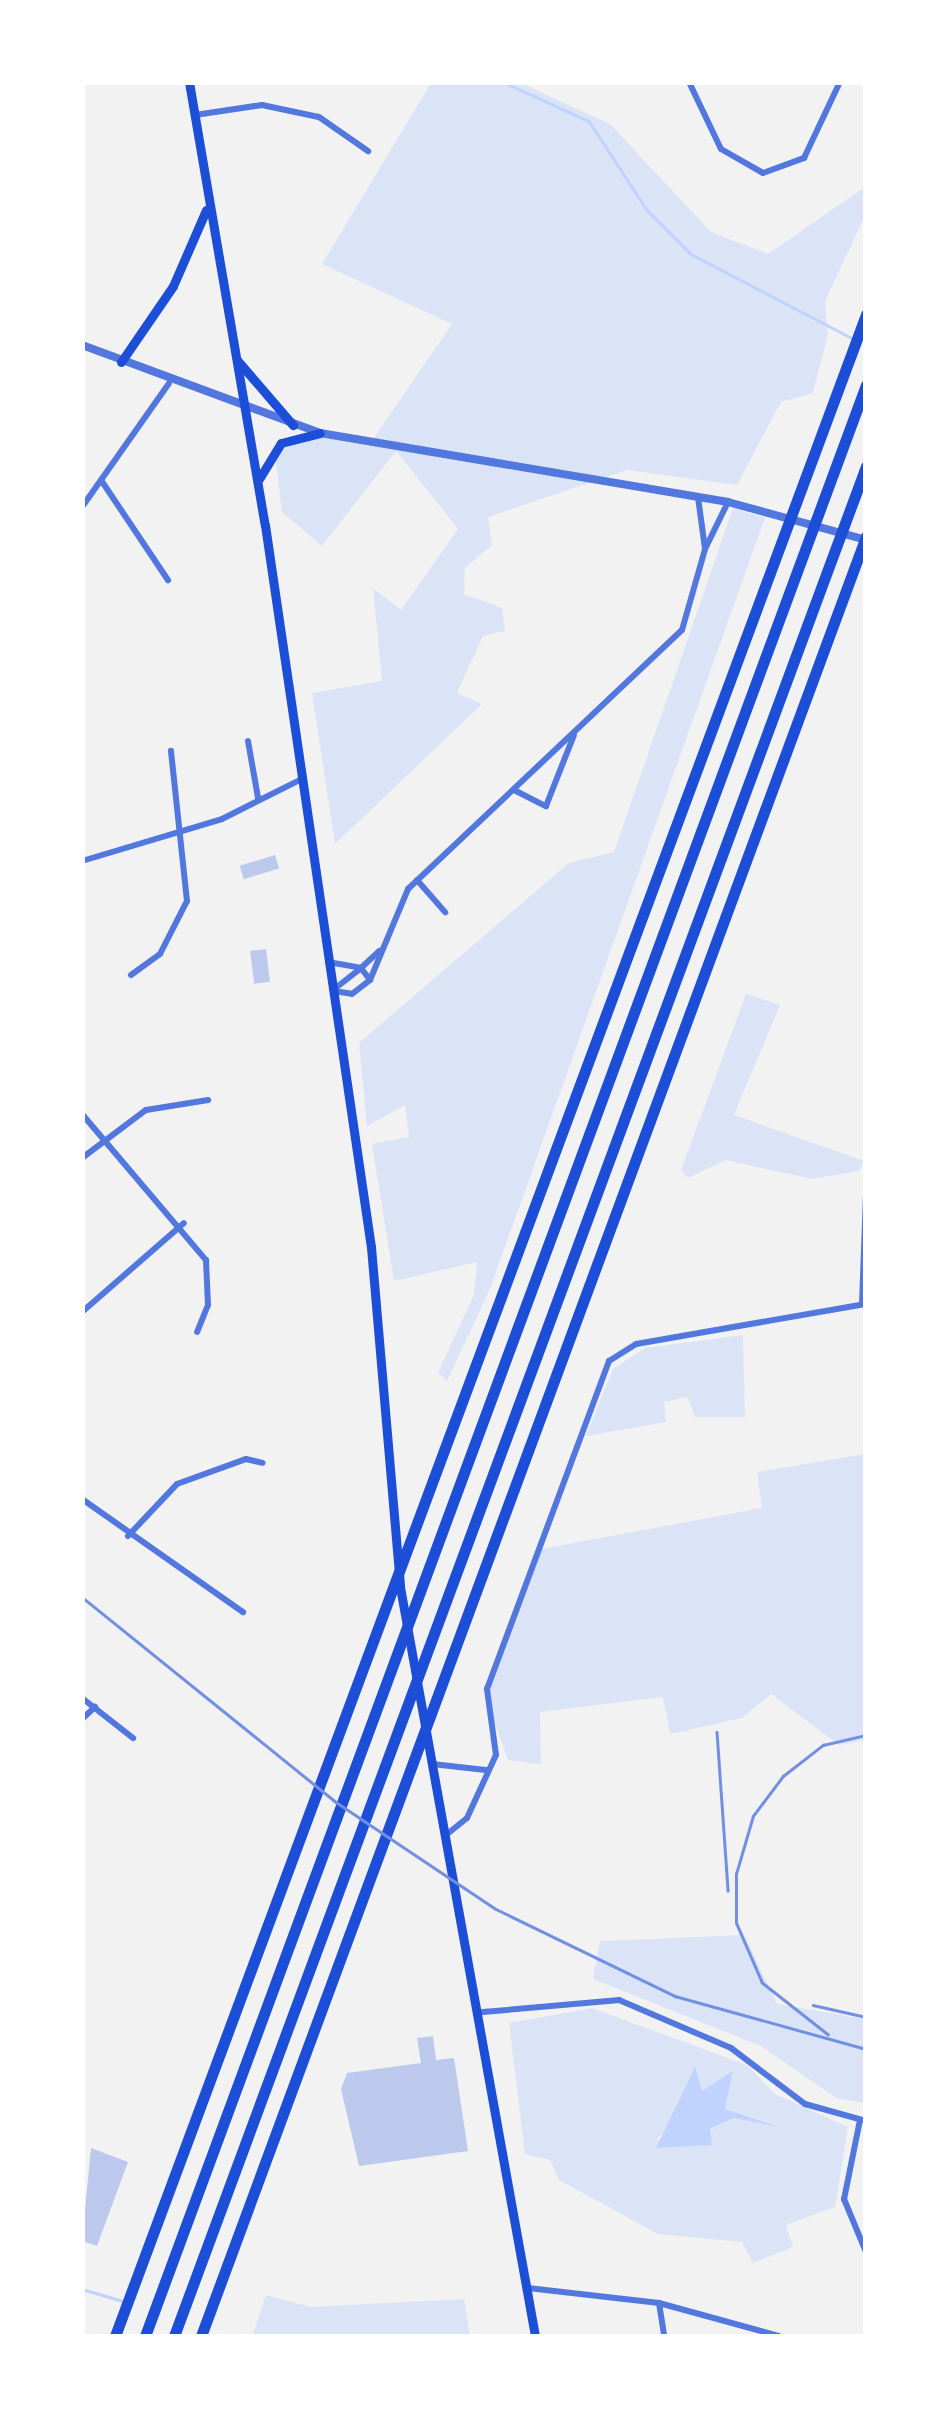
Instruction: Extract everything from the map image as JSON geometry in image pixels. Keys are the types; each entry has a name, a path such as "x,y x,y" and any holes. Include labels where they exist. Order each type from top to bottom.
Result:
{"highway":[{"path":"114,2336 866,314"},
{"path":"145,2336 866,385"},
{"path":"174,2336 866,466"},
{"path":"202,2336 866,538"}],"main road":[{"path":"189,82 258,482 378,1309 389,1506 431,1764 482,2012 535,2336"},
{"path":"121,362 195,244 206,192"},
{"path":"235,358 294,426"},
{"path":"258,482 281,443 320,433"}],"street":[{"path":"689,82 722,150 763,173 804,158 840,82"},
{"path":"194,115 262,104 319,118 368,151"},
{"path":"82,345 169,383 320,433 728,502 866,538"},
{"path":"82,507 103,483 169,383"},
{"path":"103,483 168,580"},
{"path":"698,497 706,549"},
{"path":"332,990 352,994 370,980 380,950 417,880 682,630 706,549 728,502"},
{"path":"514,790 546,806 574,733"},
{"path":"248,740 258,798"},
{"path":"131,975 160,954 187,901 184,830 171,751"},
{"path":"82,861 184,830 302,779"},
{"path":"417,880 446,912"},
{"path":"332,990 380,950"},
{"path":"328,962 361,968 370,980"},
{"path":"82,1158 146,1110 208,1100"},
{"path":"82,1114 184,1223 206,1260 208,1305 197,1332"},
{"path":"446,1835 467,1818 498,1745 488,1689 608,1362 636,1344 864,1304 866,1193"},
{"path":"82,1312 184,1223"},
{"path":"128,1536 177,1484 246,1459 263,1463"},
{"path":"82,1499 128,1536 243,1612"},
{"path":"82,1698 132,1738"},
{"path":"82,1718 94,1707"},
{"path":"431,1764 488,1770"},
{"path":"482,2012 619,2000 731,2048 805,2104 863,2120 844,2199 866,2252"},
{"path":"528,2288 659,2303 780,2336"},
{"path":"659,2303 664,2336"}],"shaded area":[{"path":"431,83 521,83 610,124 711,232 768,254 865,187 865,216 825,301 828,335 813,393 781,402 737,485 627,470 488,517 492,545 465,568 464,594 502,608 505,631 483,636 457,693 482,704 335,844 312,693 382,681 373,588 401,610 458,529 396,451 322,546 282,512 275,455 309,432 369,445 452,324 322,264"},
{"path":"733,508 765,518 490,1289 447,1381 438,1372 474,1295 477,1262 394,1281 372,1144 409,1137 405,1105 367,1126 359,1043 569,863 614,852"},
{"path":"746,994 780,1005 734,1115 864,1161 859,1171 812,1179 726,1160 688,1178 681,1170"},
{"path":"743,1335 745,1417 695,1417 688,1397 664,1402 666,1422 586,1436 613,1369 645,1348"},
{"path":"865,1454 865,1740 839,1745 771,1694 742,1718 670,1734 663,1697 540,1712 541,1764 508,1760 486,1698 541,1549 762,1508 757,1472"},
{"path":"744,1935 777,2004 865,2019 865,2103 836,2098 761,2046 593,1979 600,1941"},
{"path":"592,2008 747,2065 775,2094 848,2127 835,2207 786,2225 793,2247 753,2263 742,2242 658,2234 559,2180 550,2160 525,2154 509,2023","holes":["695,2069 702,2091 733,2072 725,2109 781,2126 734,2118 710,2130 711,2145 657,2139 677,2119"]},
{"path":"266,2295 311,2307 464,2299 470,2336 252,2336"}],"water":[{"path":"695,2067 702,2091 733,2071 725,2109 781,2127 734,2118 710,2129 712,2145 656,2148"}],"building":[{"path":"275,855 279,868 244,879 240,866"},
{"path":"266,949 270,982 254,984 250,951"},
{"path":"433,2036 436,2060 454,2058 468,2151 359,2166 341,2089 347,2073 421,2063 417,2038"},
{"path":"91,2148 128,2162 97,2246 82,2241"}],"waterway":[{"path":"503,82 589,121 647,210 691,254 852,338"},
{"path":"82,2289 123,2301"}],"railway":[{"path":"82,1597 336,1802 496,1909 675,1996 866,2049"},
{"path":"717,1732 728,1891"},
{"path":"828,2035 762,1983 736,1923 736,1874 753,1816 783,1776 823,1745 866,1735"},
{"path":"813,2005 866,2017"}]}
